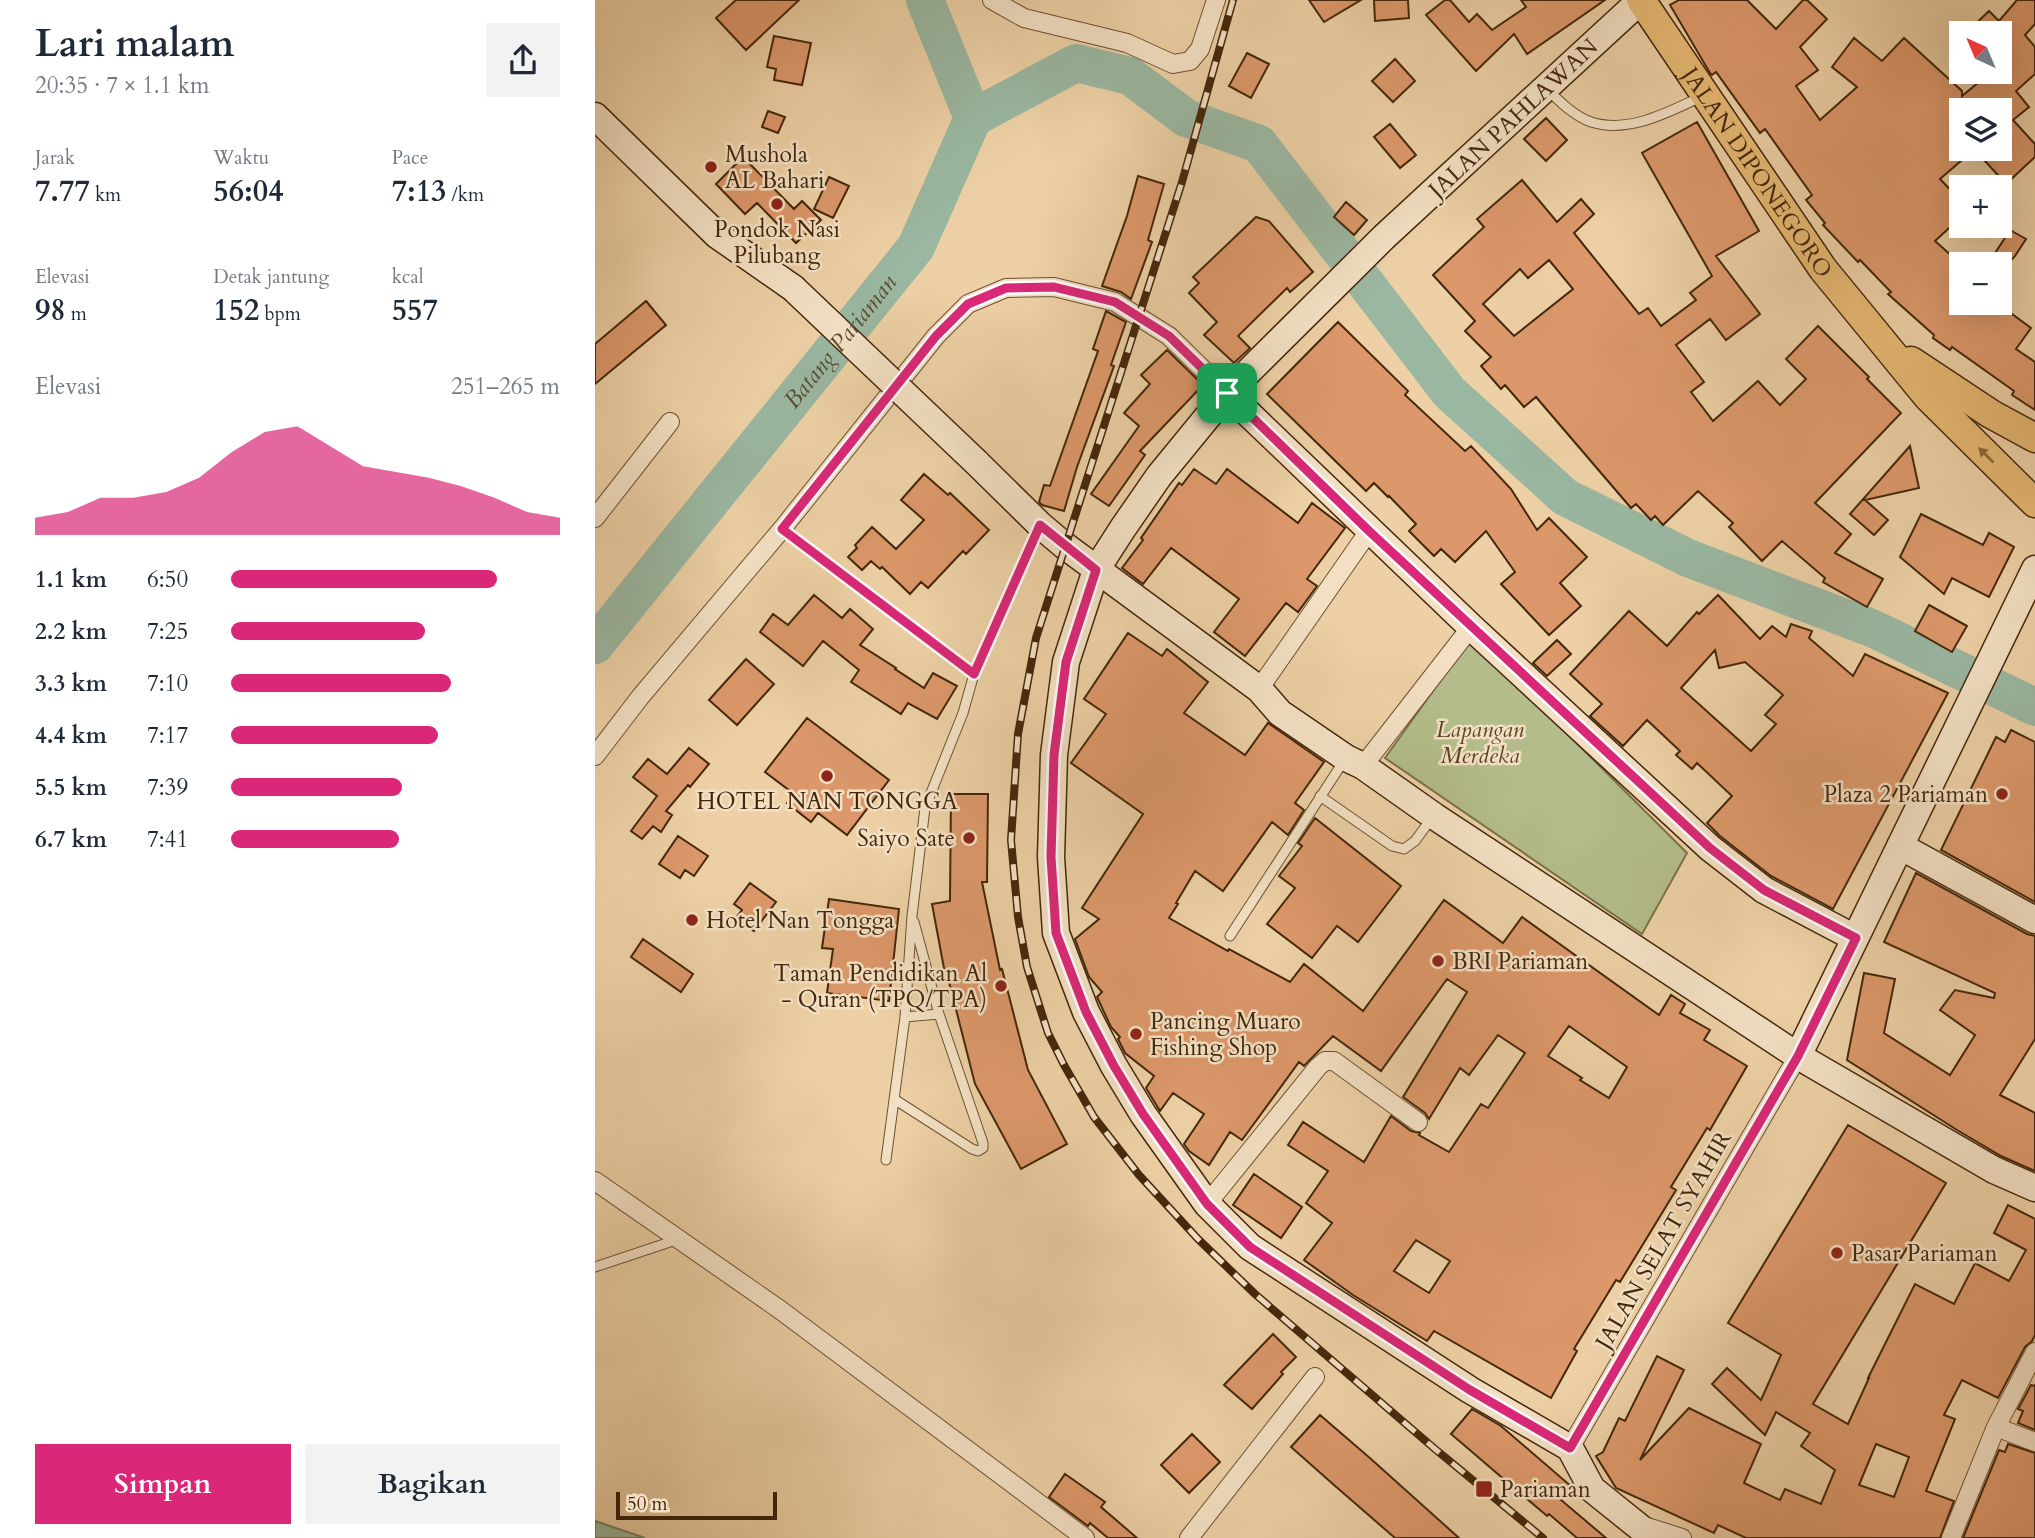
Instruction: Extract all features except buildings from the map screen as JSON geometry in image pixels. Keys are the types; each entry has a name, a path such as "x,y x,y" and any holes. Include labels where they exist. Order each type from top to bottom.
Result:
{"main road":[{"name":"JALAN DIPONEGORO","path":"1641,0 1823,268 1928,397 2035,503"},
{"name":"JALAN DIPONEGORO","path":"1883,341 1991,414 2035,438"}],"street":[{"path":"992,0 1024,18 1127,43 1173,64 1189,61 1200,49 1216,0"},
{"name":"JALAN PAHLAWAN","path":"1570,1448 1470,1390 1250,1247 1207,1204 1143,1114 1114,1066 1086,1012 1056,933 1051,857 1054,755 1066,662 1096,570 1159,476 1227,393 1333,287 1641,0"},
{"path":"595,116 717,235 793,288 1040,525 1096,570 1259,689 1280,713 1798,1056 1994,1170 2035,1188"},
{"path":"595,757 641,696 782,529 936,336 968,304 1006,288 1054,287 1115,302 1169,336 1369,531 1710,848 1764,890 1856,938"},
{"path":"595,518 670,422"},
{"path":"595,499 614,495"},
{"path":"1259,689 1369,531"},
{"path":"1798,1056 2035,569"},
{"path":"1354,762 1471,627"},
{"path":"1900,845 2035,920"},
{"name":"JALAN SELAT SYAHIR","path":"1570,1448 1798,1056"},
{"path":"1207,1204 1325,1061 1334,1061 1418,1122"},
{"path":"595,1181 779,1308 1085,1538"},
{"path":"1951,1538 1996,1427 2035,1352"},
{"path":"1189,1538 1315,1377"},
{"path":"1996,1427 2035,1442"},
{"path":"1570,1448 1592,1489 1644,1530 1682,1538"}],"lane":[{"path":"1545,88 1565,106 1589,121 1617,127 1659,117 1706,94"},
{"path":"886,1160 905,1017 912,916 925,808 963,713 974,674 1040,525"},
{"path":"782,529 974,674"},
{"path":"1230,936 1320,796 1354,762"},
{"path":"1320,796 1392,846 1404,849 1415,841 1434,816"},
{"path":"894,1099 972,1149 978,1151 983,1148 939,1014 912,916"},
{"path":"905,1017 939,1014"},
{"path":"595,1267 678,1239"}],"green space":[{"name":"Lapangan Merdeka","path":"1471,638 1687,853 1642,934 1385,758"}],"shaded area":[{"path":"595,1521 645,1538 595,1538"}],"waterway":[{"name":"Batang Pariaman","path":"595,645 916,247 973,118 925,0"},
{"path":"973,118 1076,63 1130,76 1186,118 1259,144 1449,392 1565,497 1688,558 1874,629 2035,707"}],"railway":[{"path":"1233,0 1182,182 1036,638 1018,734 1011,840 1018,917 1027,967 1048,1033 1064,1065 1094,1117 1139,1175 1198,1239 1255,1294 1543,1538"}],"place":[{"name":"Mushola AL Bahari","path":"711,167"},
{"name":"Pondok Nasi Pilubang","path":"777,204"},
{"name":"HOTEL NAN TONGGA","path":"827,776"},
{"name":"Plaza 2 Pariaman","path":"2002,794"},
{"name":"Saiyo Sate","path":"969,838"},
{"name":"Hotel Nan Tongga","path":"692,920"},
{"name":"BRI Pariaman","path":"1438,961"},
{"name":"Taman Pendidikan Al - Quran (TPQ/TPA)","path":"1001,986"},
{"name":"Pancing Muaro Fishing Shop","path":"1136,1034"},
{"name":"Pasar Pariaman","path":"1837,1253"},
{"name":"Pariaman","path":"1484,1489"}],"route":[{"path":"1054,287 1115,302 1169,336 1227,393 1369,531 1710,848 1764,890 1856,938 1798,1056 1570,1448 1470,1390 1250,1247 1207,1204 1143,1114 1114,1066 1086,1012 1056,933 1051,857 1054,755 1066,662 1096,570 1040,525 974,674 782,529 936,336 968,304 1006,288 1054,287"}]}
